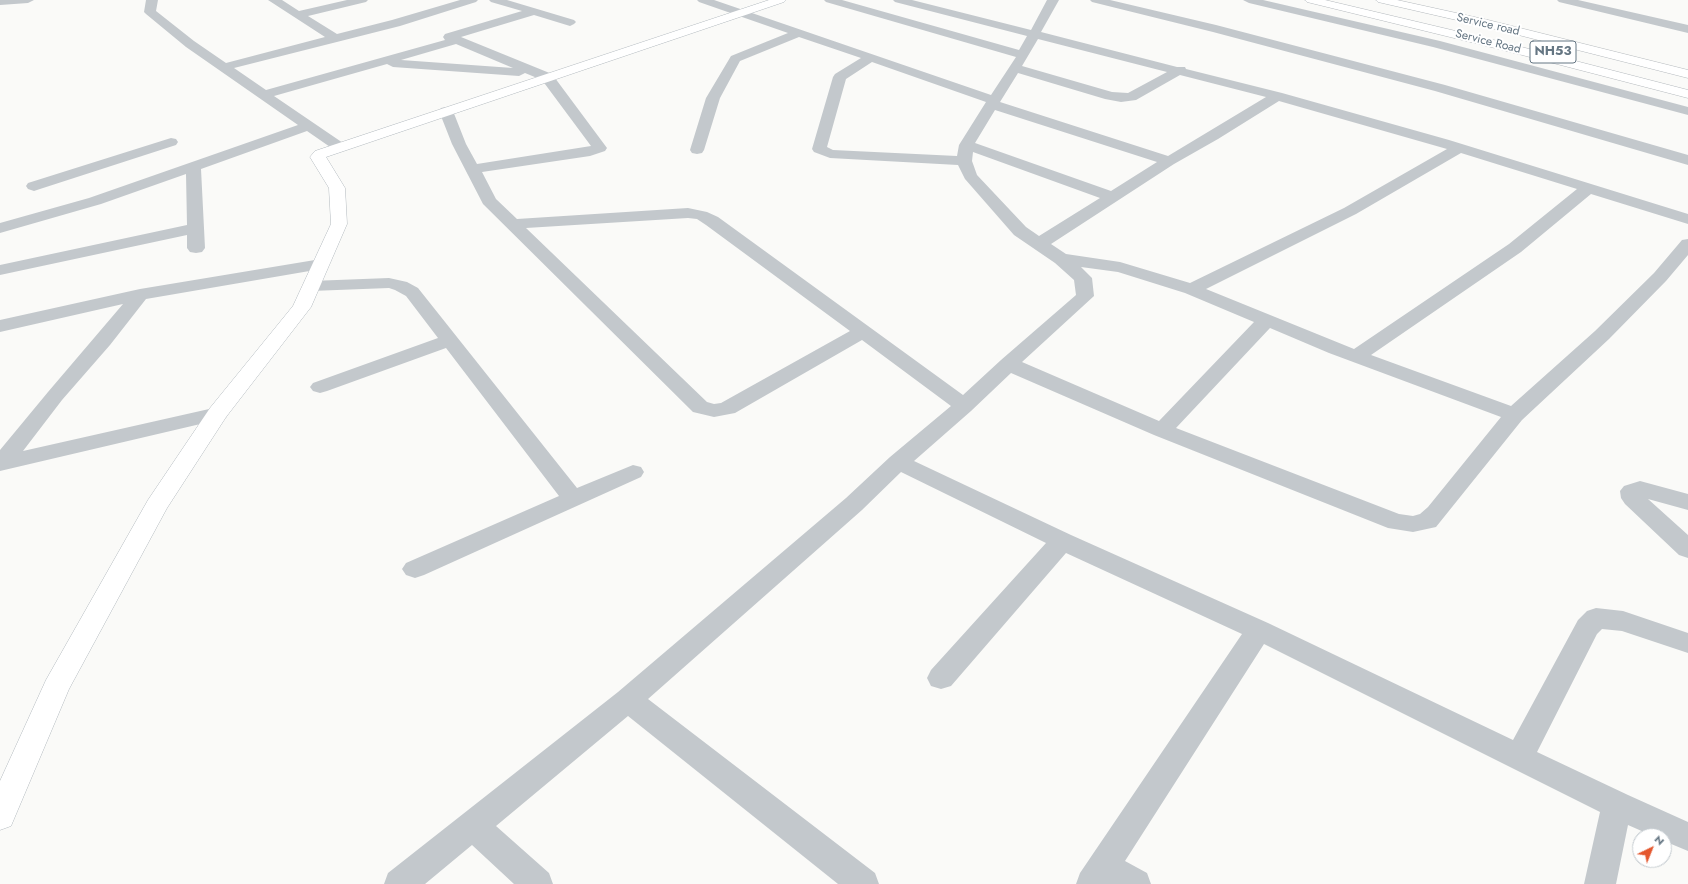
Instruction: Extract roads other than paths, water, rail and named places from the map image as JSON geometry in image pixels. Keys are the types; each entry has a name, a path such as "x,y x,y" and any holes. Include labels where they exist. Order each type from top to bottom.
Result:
{"main road":[{"path":"0,816 56,688 156,506 218,413 302,307 339,224 337,188 318,156 338,146 446,111 541,75 780,0"},
{"name":"Service Road","path":"1311,0 1480,40 1688,94"},
{"name":"NH53","path":"1335,0 1520,44 1688,87"},
{"name":"NH53","path":"1356,0 1688,81"},
{"name":"Service road","path":"1382,0 1488,24 1688,74"}],"street":[{"path":"0,2 28,0"},
{"path":"152,0 150,12 190,44 338,146"},
{"path":"274,0 336,39"},
{"path":"297,15 362,0"},
{"path":"224,67 336,39 472,0"},
{"path":"495,0 570,22"},
{"path":"703,0 993,102 1169,161"},
{"path":"830,0 1019,62 1110,96 1121,98 1131,97 1180,70"},
{"path":"899,0 1180,70 1277,96 1459,148 1688,219"},
{"path":"400,884 628,700 854,504 898,462 964,406 1008,364 1084,296 1083,278 1061,258 1020,231 970,176 965,153 993,102 1019,62 1053,0"},
{"path":"1096,0 1223,30 1454,92 1688,160"},
{"path":"1249,0 1436,44 1688,111"},
{"path":"1563,0 1589,2 1686,27"},
{"path":"472,169 590,152 599,150 600,148 541,75 449,36 534,11"},
{"path":"697,150 713,98 736,59 799,33"},
{"path":"263,95 457,40"},
{"path":"870,58 840,77 819,149 830,154 965,153 1112,197"},
{"path":"377,62 541,75"},
{"path":"1039,244 1169,161 1214,136 1277,96"},
{"path":"446,111 459,144 489,201 700,407 714,411 728,408 863,332"},
{"path":"47,197 95,201 192,159 308,126"},
{"path":"158,132 192,159 196,248"},
{"path":"0,228 47,197 171,142"},
{"path":"1191,289 1350,212 1459,148"},
{"path":"1356,356 1515,248 1588,188"},
{"path":"513,224 688,213 701,215 712,221 964,406"},
{"path":"0,270 195,228"},
{"path":"1008,364 1162,430 1396,522 1413,524 1428,521 1436,513 1514,415 1607,330 1660,277 1688,244"},
{"path":"1061,258 1120,266 1191,289 1356,356 1514,415"},
{"path":"0,326 140,295 321,264"},
{"path":"311,286 389,283 401,286 412,292 573,498"},
{"path":"1,463 140,295"},
{"path":"1162,430 1267,320"},
{"path":"320,387 450,340"},
{"path":"1,463 218,413"},
{"path":"898,462 1062,541 1259,630 1616,805 1688,836"},
{"path":"415,569 633,472"},
{"path":"1688,502 1640,489 1632,491 1633,498 1688,549"},
{"path":"941,678 1062,541"},
{"path":"1519,757 1587,628 1596,618 1623,621 1688,642"},
{"path":"1135,884 1098,875 1259,630"},
{"path":"628,700 848,879"},
{"path":"1600,884 1616,805"},
{"path":"473,824 537,884"}]}
